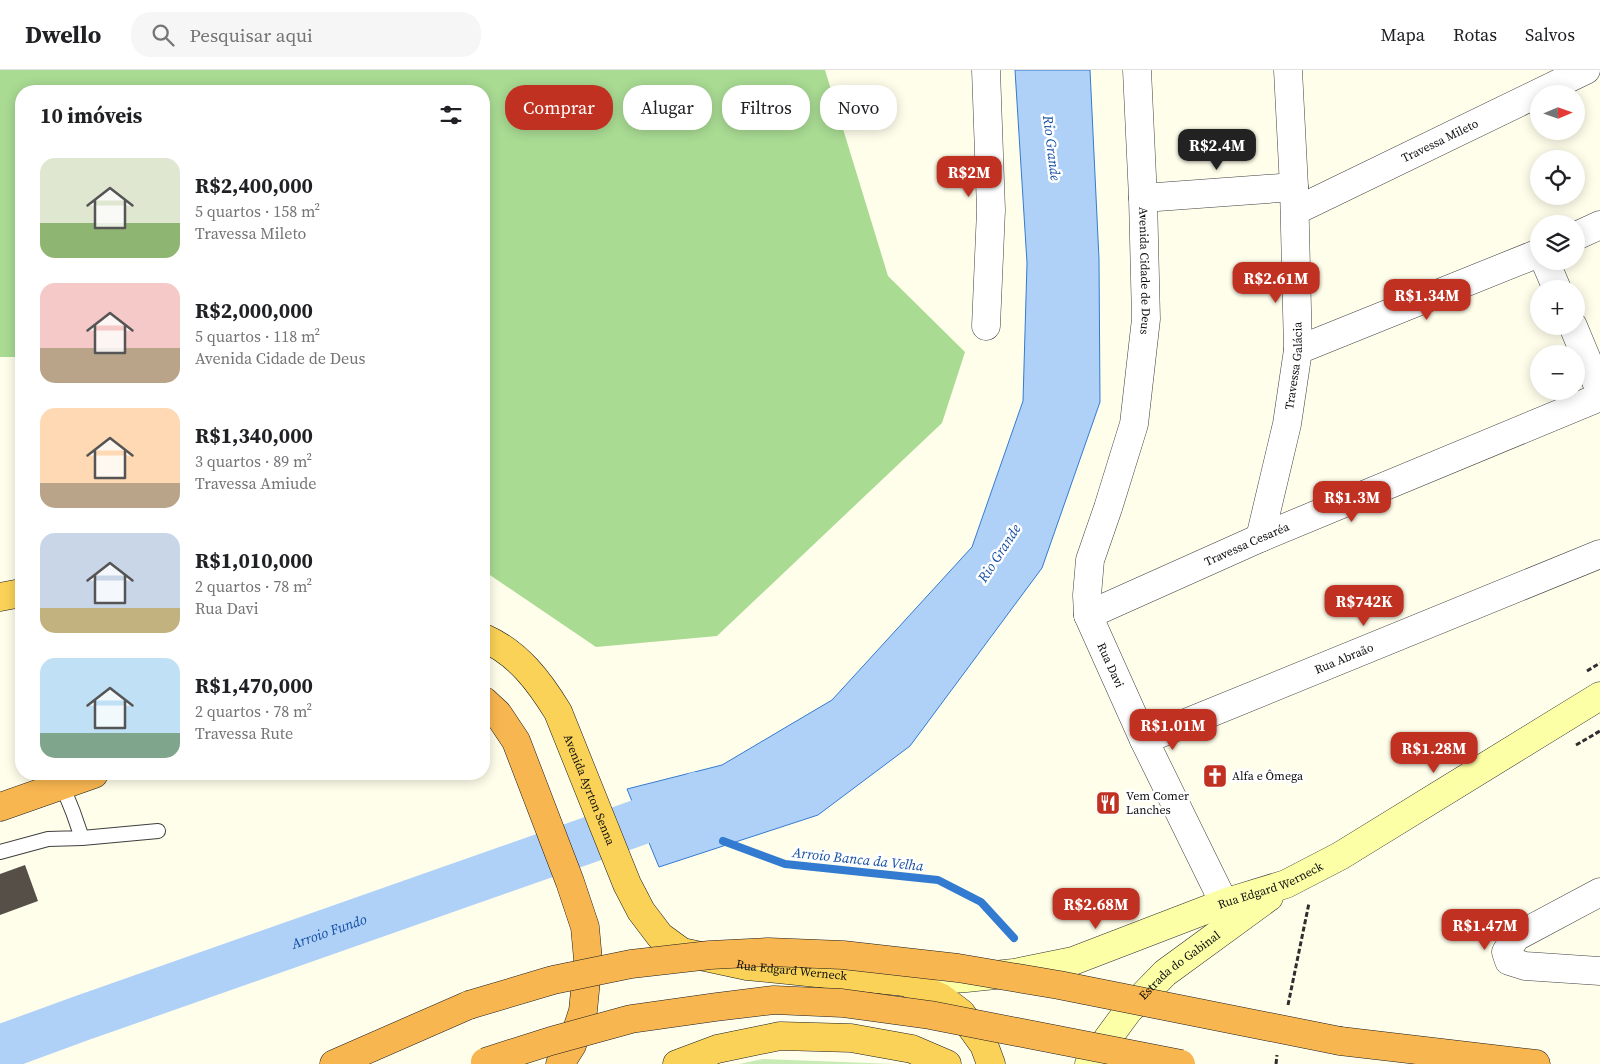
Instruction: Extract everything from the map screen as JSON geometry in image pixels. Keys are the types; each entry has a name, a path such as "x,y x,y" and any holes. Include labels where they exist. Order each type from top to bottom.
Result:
{"highway":[{"path":"0,597 15,594"},
{"name":"Avenida Ayrton Senna","path":"490,641 499,645 523,664 543,688 558,712 627,884 660,936 682,952"},
{"path":"490,707 498,714 516,741 570,882 585,927 588,960 583,1011 572,1045 560,1064"},
{"path":"2,806 77,780"},
{"name":"Rua Edgard Werneck","path":"682,952 747,966 905,982 940,998 961,1013 984,1044 992,1064"},
{"path":"334,1064 469,1005 553,980 631,964 710,955 768,952 843,956 958,968 1059,985 1340,1041 1536,1064"},
{"path":"481,1064 551,1041 632,1019 774,1000 842,1003 930,1015 1181,1064"},
{"path":"677,1064 717,1049 780,1036 851,1038 912,1049 947,1064"}],"main road":[{"name":"Rua Edgard Werneck","path":"905,982 1014,973 1073,961 1224,903 1286,884 1340,856 1600,696"},
{"name":"Estrada do Gabinal","path":"1089,1064 1128,1011 1165,973 1286,884"}],"street":[{"path":"986,70 991,210 986,326"},
{"name":"Avenida Cidade de Deus","path":"1088,615 1087,595 1090,560 1134,424 1146,320 1137,70"},
{"name":"Travessa Galácia","path":"1260,538 1287,424 1298,350 1295,199 1288,70"},
{"name":"Travessa Mileto","path":"1143,198 1295,199 1586,70"},
{"path":"1585,232 1600,225"},
{"path":"1298,350 1530,257"},
{"path":"1577,335 1600,391"},
{"name":"Travessa Cesaréa","path":"1088,615 1260,538 1600,397"},
{"name":"Rua Abraão","path":"1144,740 1600,554"},
{"name":"Rua Davi","path":"1088,615 1144,740 1224,903"},
{"path":"1600,892 1516,938 1506,952 1509,961 1525,966 1600,971"}],"lane":[{"path":"62,785 82,838"},
{"path":"0,852 48,839 158,831"}],"green space":[{"path":"0,70 825,70 830,85 820,85 820,130 843,130 888,276 965,352 942,423 717,636 596,647 490,575 490,85 15,85 15,357 0,357"},
{"path":"763,1059 895,1064 739,1064"}],"water":[{"name":"Rio Grande","path":"1015,70 1090,70 1099,259 1100,402 1042,568 910,746 818,815 659,867 627,789 722,765 832,700 972,547 1023,401 1027,263"}],"building":[{"path":"25,865 38,901 0,915 0,874"}],"waterway":[{"name":"Arroio Fundo","path":"0,1048 657,816 697,795"},
{"name":"Arroio Banca da Velha","path":"723,841 785,864 938,880 981,902 1014,938"}],"place":[{"name":"Alfa e Ômega","path":"1215,776"},
{"name":"Vem Comer Lanches","path":"1108,803"}]}
